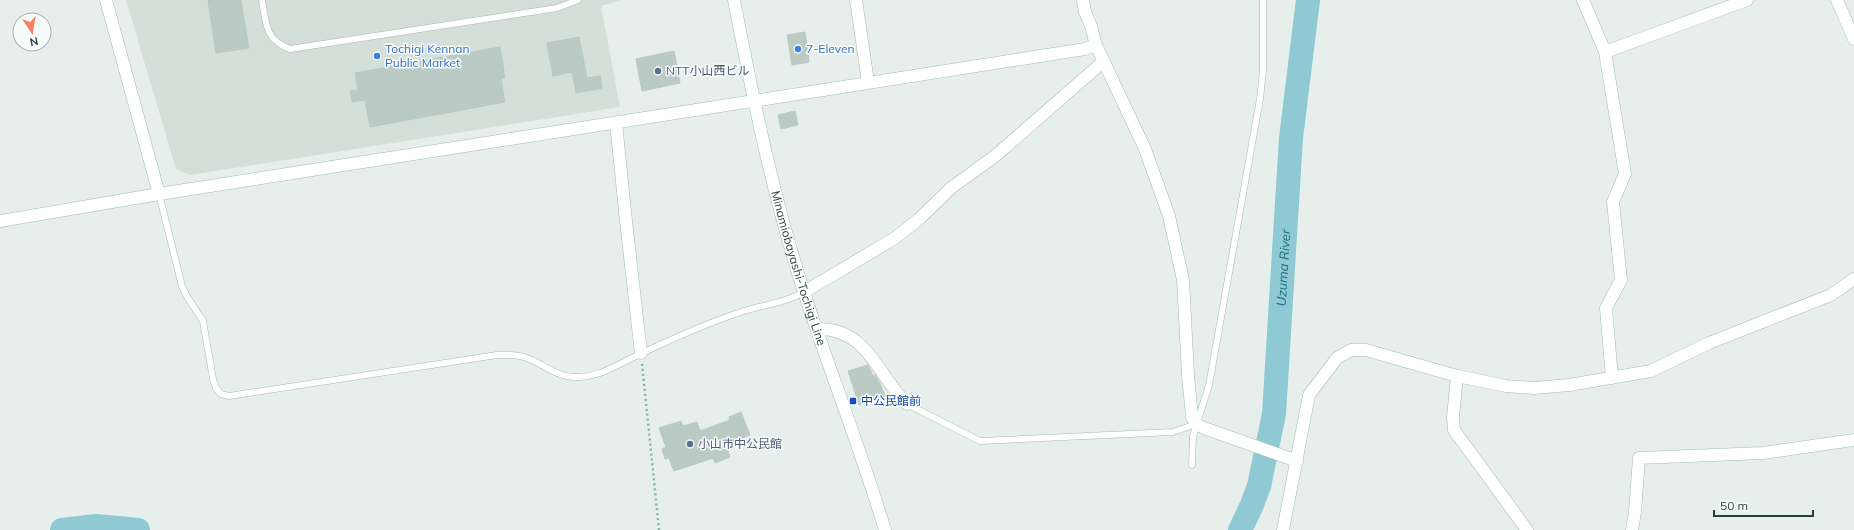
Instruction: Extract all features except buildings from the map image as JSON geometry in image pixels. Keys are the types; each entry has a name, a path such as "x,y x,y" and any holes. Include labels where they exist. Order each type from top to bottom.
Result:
{"street":[{"path":"106,0 159,194"},
{"name":"Minamiobayashi-Tochigi Line","path":"734,0 779,209 804,292 885,530"},
{"path":"856,0 868,82"},
{"path":"1083,0 1085,12 1091,26 1096,45 1145,149 1169,216 1182,280 1192,417 1200,426 1294,460"},
{"path":"1583,0 1605,52 1625,174 1613,202 1621,280 1606,308 1612,378"},
{"path":"1605,52 1747,0"},
{"path":"1837,0 1854,39"},
{"path":"0,221 159,194 755,102 868,82 1085,49 1096,45"},
{"path":"804,292 895,238 919,219 952,188 995,156 1104,61"},
{"path":"616,123 642,353"},
{"path":"1283,530 1294,460 1309,396 1337,358 1351,350 1366,350 1457,376 1506,386 1534,388 1569,385 1651,371 1709,343 1831,295 1854,279"},
{"path":"817,329 827,328 837,330 864,347 872,356 900,397 907,404"},
{"path":"1457,376 1453,416 1454,430 1527,530"},
{"path":"1632,530 1636,512 1639,458 1763,453 1854,440"}],"lane":[{"path":"262,0 267,30 273,40 290,49 557,8 578,0"},
{"path":"1192,465 1193,436 1200,426 1210,385 1260,99 1263,71 1263,0"},
{"path":"159,194 182,286 186,295 203,321 213,379 216,388 221,394 237,394 497,355 526,357 559,374 574,377 591,376 605,372 642,353 738,312 765,304 788,300 804,292"},
{"path":"907,404 980,440 1173,432 1200,426"}],"path":[{"path":"642,353 659,530"}],"shaded area":[{"name":"Tochigi Kennan Public Market","path":"126,0 621,0 601,6 620,107 190,175 176,169"}],"waterway":[{"name":"Uzuma River","path":"1240,530 1259,486 1274,414 1291,138 1308,0"},
{"name":"Uzuma River","path":"62,530 96,526 138,530"}],"place":[{"name":"7-Eleven","path":"798,49"},
{"name":"Tochigi Kennan Public Market","path":"377,56"},
{"name":"NTT小山西ビル","path":"658,71"},
{"name":"中公民館前","path":"853,401"},
{"name":"小山市中公民館","path":"690,444"}]}
